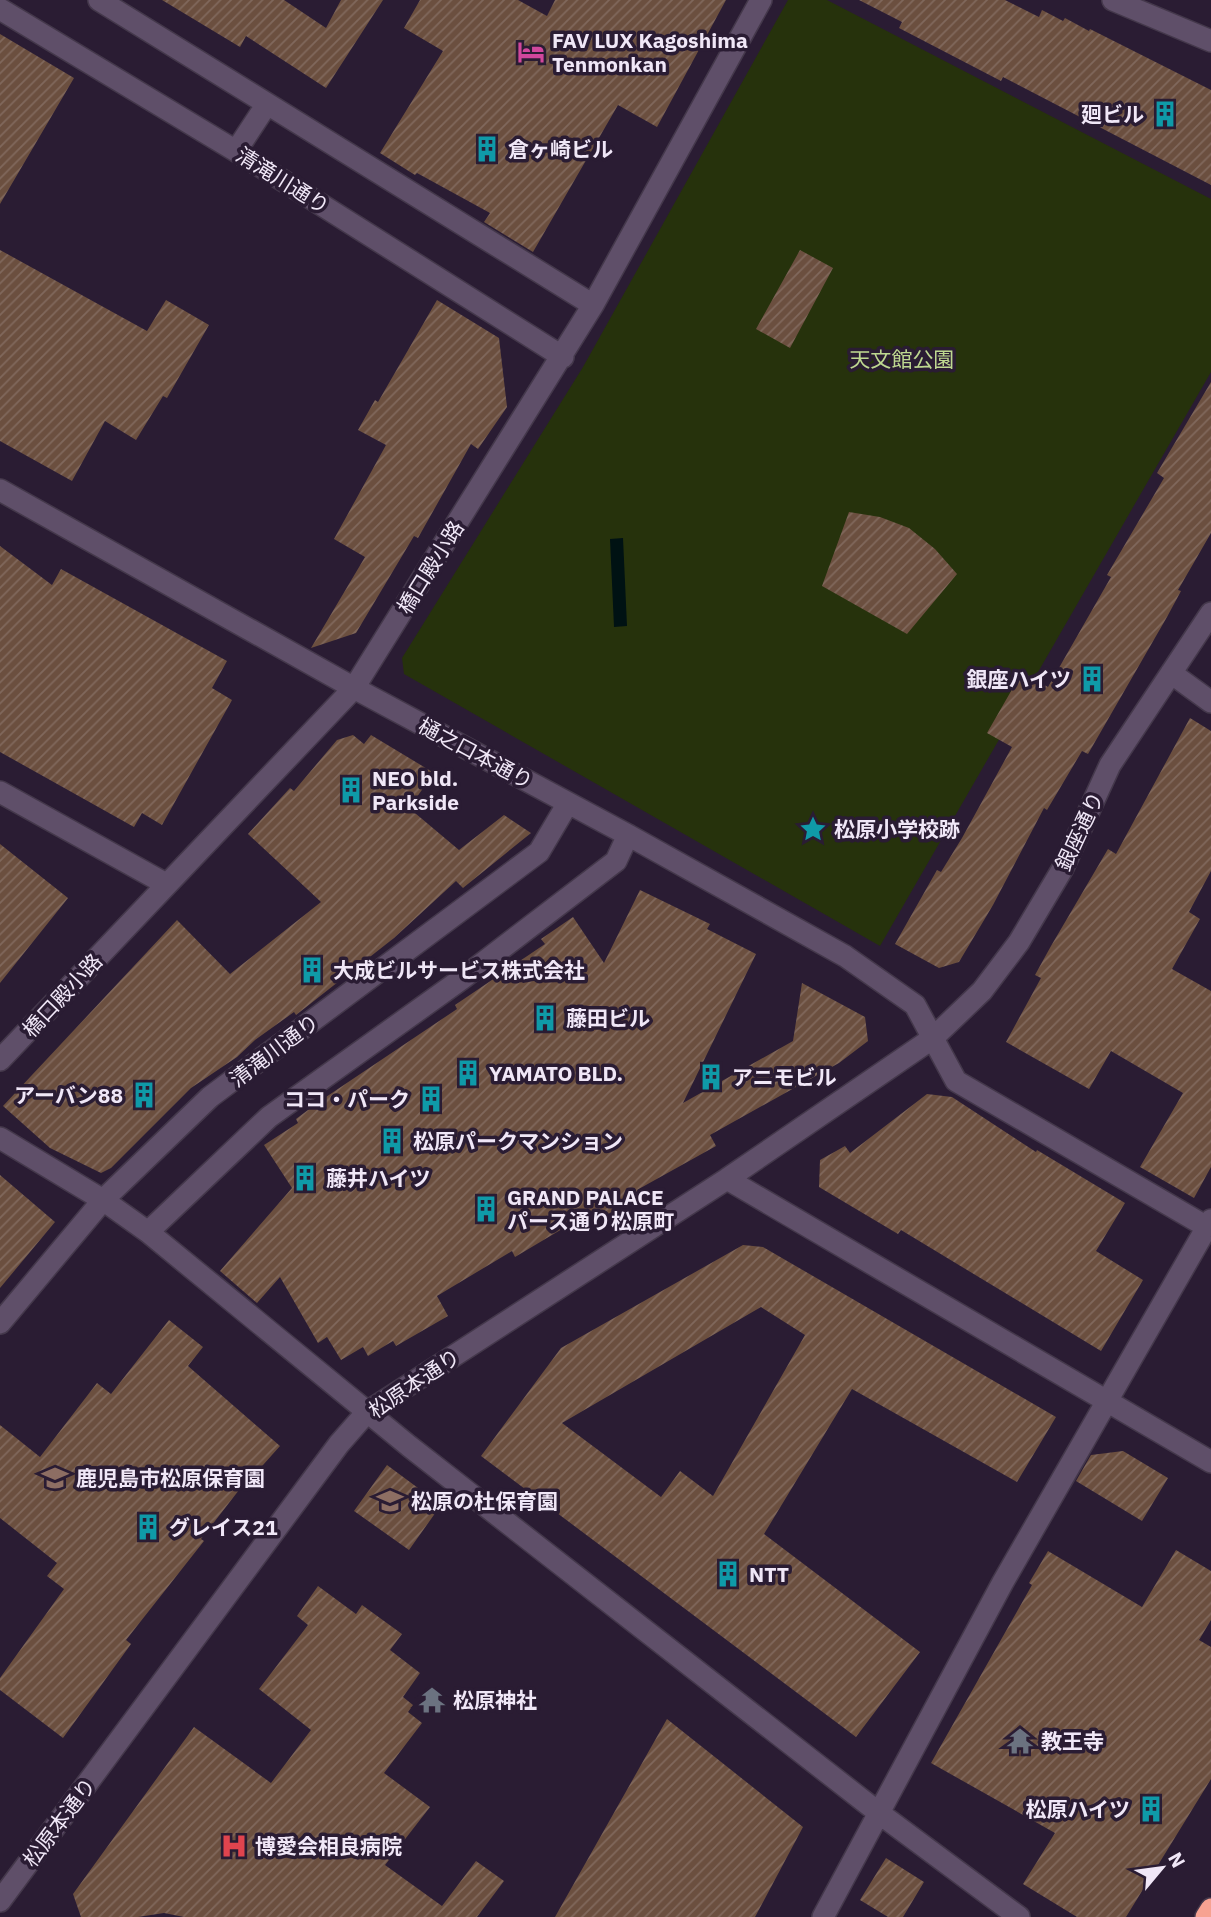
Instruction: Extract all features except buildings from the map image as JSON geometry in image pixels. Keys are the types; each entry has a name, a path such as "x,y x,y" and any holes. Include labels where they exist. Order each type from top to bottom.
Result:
{"highway":[{"path":"1206,1917 1211,1909"}],"street":[{"path":"99,0 593,305"},
{"name":"橋口殿小路","path":"0,1060 355,688 563,357 761,0"},
{"path":"1113,0 1147,6 1211,41"},
{"name":"清滝川通り","path":"0,9 236,151 563,357"},
{"path":"236,151 267,104"},
{"name":"樋之口本通り","path":"0,489 355,688 845,956 915,1005 956,1081 1209,1224"},
{"name":"銀座通り","path":"933,1038 982,991 1019,942 1063,868 1110,765 1211,612"},
{"path":"1171,673 1211,702"},
{"path":"0,792 166,884"},
{"name":"清滝川通り","path":"0,1322 103,1200 210,1097 540,852 568,803"},
{"path":"148,1232 269,1118 464,978 616,861 628,835"},
{"name":"松原本通り","path":"0,1901 339,1444 367,1412 727,1179 933,1038"},
{"path":"0,1138 103,1200 148,1232 367,1412 879,1813 1019,1917"},
{"path":"727,1179 1211,1462"},
{"path":"823,1917 1003,1582 1209,1224"}],"green space":[{"name":"天文館公園","path":"788,0 827,0 1211,199 1211,372 880,946 404,674 402,658 583,367"}],"shaded area":[{"path":"623,538 627,626 614,627 610,539"}],"place":[{"name":"FAV LUX Kagoshima Tenmonkan","path":"531,52"},
{"name":"廻ビル","path":"1165,114"},
{"name":"倉ヶ崎ビル","path":"487,149"},
{"name":"銀座ハイツ","path":"1092,679"},
{"name":"NEO bld. Parkside","path":"351,790"},
{"name":"松原小学校跡","path":"813,829"},
{"name":"大成ビルサービス株式会社","path":"312,970"},
{"name":"藤田ビル","path":"545,1018"},
{"name":"YAMATO BLD.","path":"468,1073"},
{"name":"アニモビル","path":"711,1077"},
{"name":"アーバン88","path":"144,1095"},
{"name":"ココ・パーク","path":"431,1099"},
{"name":"松原パークマンション","path":"392,1141"},
{"name":"藤井ハイツ","path":"305,1178"},
{"name":"GRAND PALACE パース通り松原町","path":"486,1209"},
{"name":"鹿児島市松原保育園","path":"55,1478"},
{"name":"松原の杜保育園","path":"390,1501"},
{"name":"グレイス21","path":"148,1527"},
{"name":"NTT","path":"728,1574"},
{"name":"松原神社","path":"432,1700"},
{"name":"教王寺","path":"1020,1741"},
{"name":"松原ハイツ","path":"1151,1809"},
{"name":"博愛会相良病院","path":"234,1846"}]}
